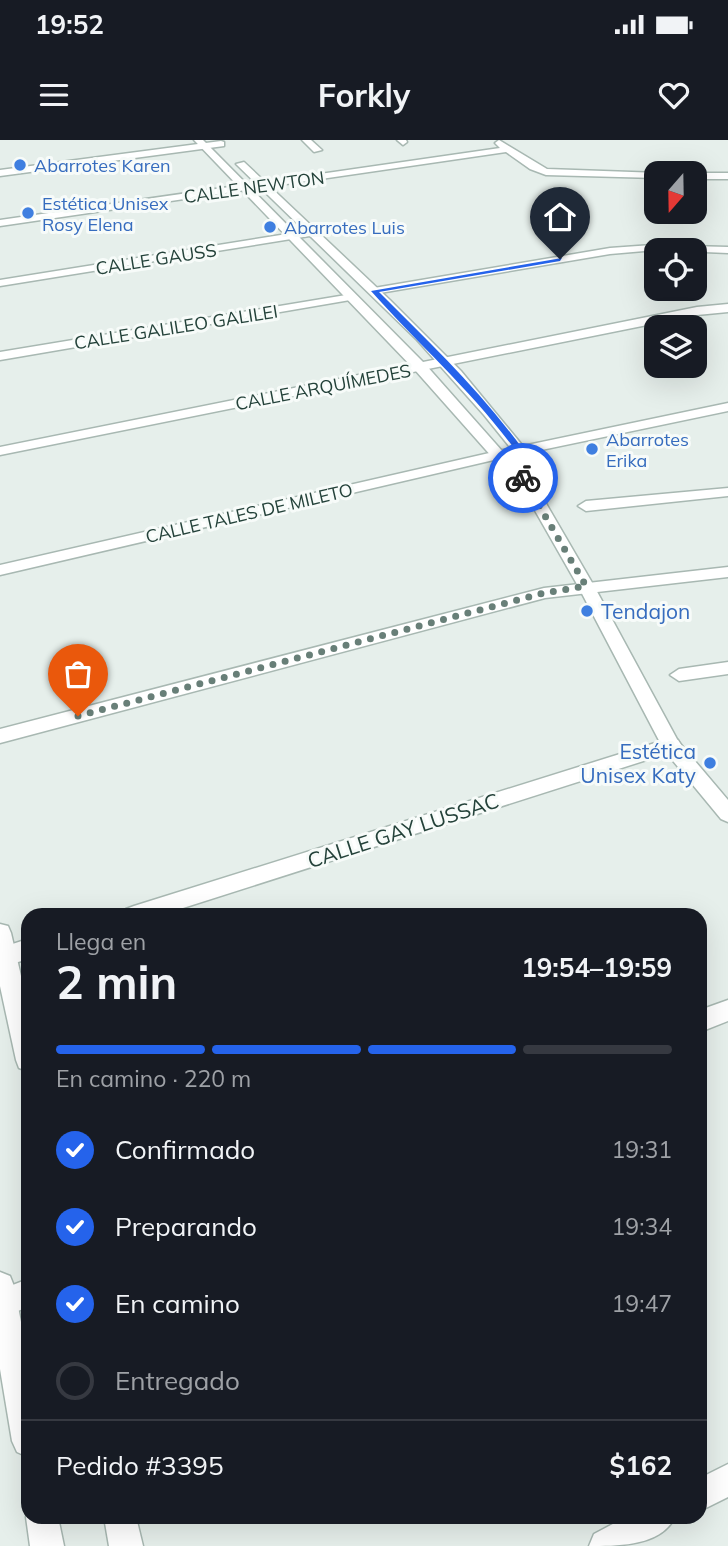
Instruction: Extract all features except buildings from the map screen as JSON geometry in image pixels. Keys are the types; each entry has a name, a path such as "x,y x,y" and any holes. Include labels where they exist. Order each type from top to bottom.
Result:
{"street":[{"path":"308,140 317,150"},
{"path":"494,140 533,167 546,172 644,175"},
{"path":"0,173 219,142 445,361 498,421 520,451 519,470"},
{"path":"201,143 420,367 498,455 519,470 586,586 671,745 727,811"},
{"name":"CALLE NEWTON","path":"0,223 509,149"},
{"path":"707,176 728,176"},
{"name":"CALLE GAUSS","path":"0,283 312,233"},
{"path":"374,291 610,251 652,248 728,250"},
{"name":"CALLE GALILEO GALILEI","path":"0,356 352,298"},
{"name":"CALLE ARQUÍMEDES","path":"0,451 697,311 728,308"},
{"name":"CALLE TALES DE MILETO","path":"0,570 498,455 728,407"},
{"path":"586,506 728,492"},
{"path":"0,736 544,593 586,586 728,572"},
{"path":"679,675 728,668"},
{"name":"CALLE GAY LUSSAC","path":"156,908 671,745"},
{"path":"11,946 21,1013"},
{"path":"707,1018 728,1010"},
{"path":"8,1296 21,1390"},
{"path":"707,1491 728,1480"},
{"path":"43,1524 47,1546"},
{"path":"121,1524 125,1546"},
{"path":"606,1546 646,1524"}],"way so far":[{"path":"78,716 544,593 586,586 523,478"}],"place":[{"name":"Abarrotes Karen","path":"20,165"},
{"name":"Estética Unisex Rosy Elena","path":"28,213"},
{"name":"Abarrotes Luis","path":"270,227"},
{"name":"Abarrotes Erika","path":"592,449"},
{"name":"Tendajon","path":"587,611"},
{"name":"Estética Unisex Katy","path":"710,763"}],"route":[{"path":"523,478 519,470 520,451 498,421 445,361 374,291 560,259"}]}
